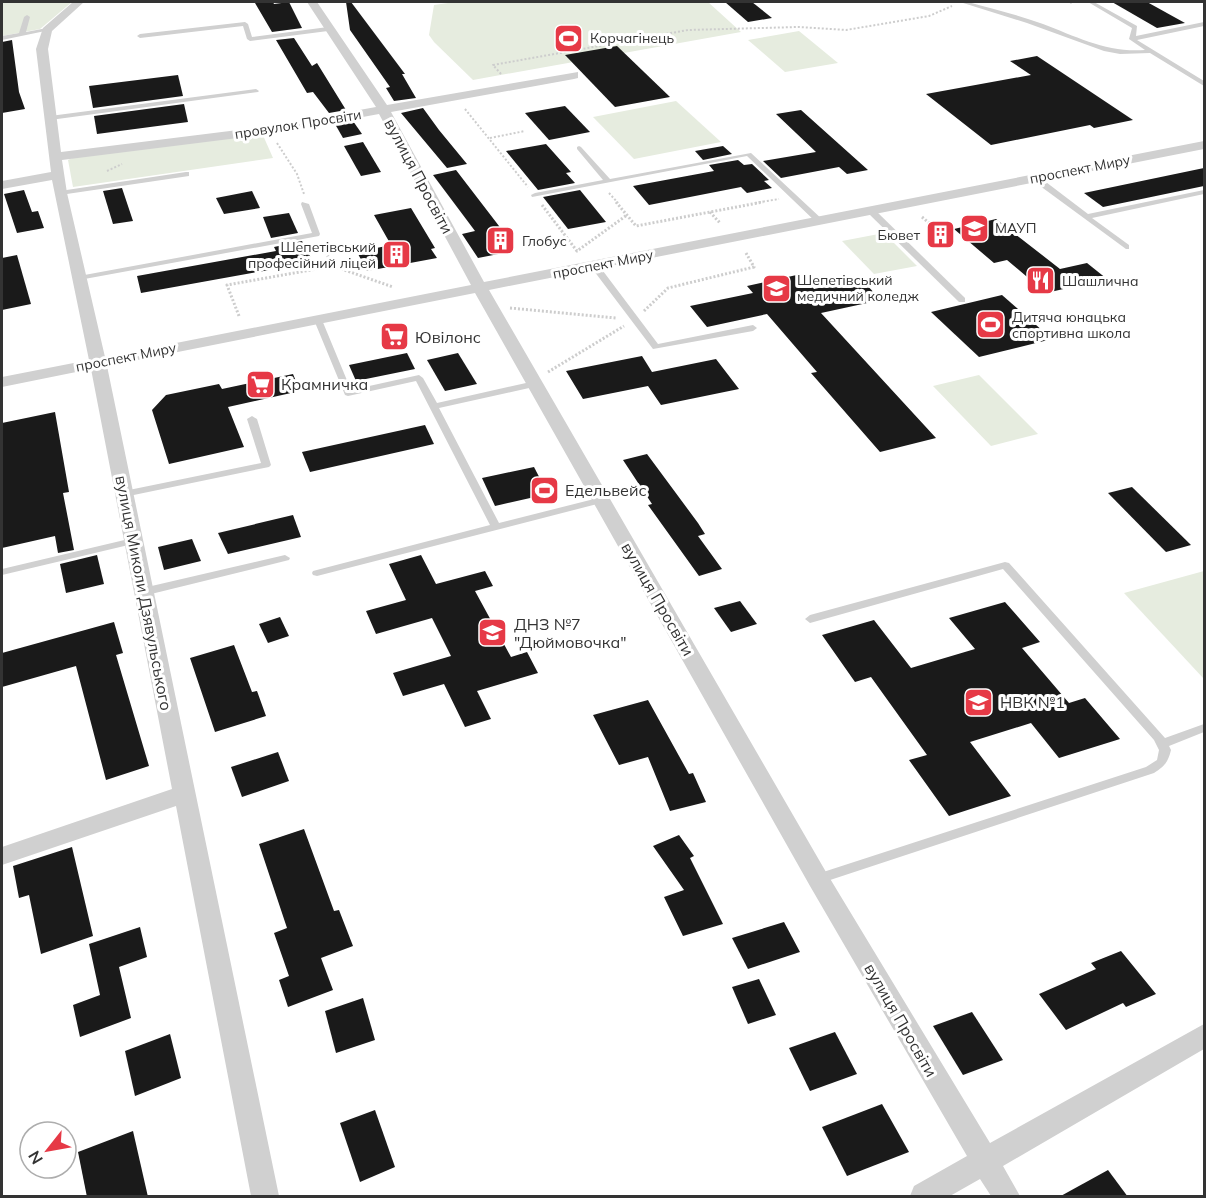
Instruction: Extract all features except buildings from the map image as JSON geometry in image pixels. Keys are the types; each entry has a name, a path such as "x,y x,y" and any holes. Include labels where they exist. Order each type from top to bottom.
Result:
{"street":[{"path":"47,30 79,2"},
{"name":"вулиця Просвіти","path":"312,2 383,109 480,288 541,378 602,500 818,879 1006,1197"},
{"name":"вулиця Миколи Дзявульського","path":"47,30 42,49 60,193 98,363 265,1197"},
{"name":"провулок Просвіти","path":"56,157 270,130 574,75"},
{"name":"проспект Миру","path":"2,382 1204,145"},
{"path":"2,184 58,175"},
{"path":"2,856 184,794"},
{"path":"924,1197 1204,1036"}],"lane":[{"path":"963,2 1041,26 1102,50 1130,55 1151,51"},
{"path":"1091,2 1135,27 1132,39"},
{"path":"22,34 27,17"},
{"path":"140,36 244,24 250,39 328,29"},
{"path":"1132,39 1204,24"},
{"path":"2,38 47,30"},
{"path":"1132,39 1204,84"},
{"path":"50,117 256,91"},
{"path":"579,148 604,182"},
{"path":"535,195 749,154 820,221"},
{"path":"60,193 186,174"},
{"path":"1035,178 1126,247"},
{"path":"1086,217 1204,192"},
{"path":"79,278 316,234 305,204"},
{"path":"871,211 962,300"},
{"path":"594,265 656,347 753,328"},
{"path":"318,320 348,393 419,378 496,527"},
{"path":"434,406 541,378"},
{"path":"124,494 266,465 252,418"},
{"path":"317,573 602,500"},
{"path":"2,572 133,541"},
{"path":"143,592 285,558"},
{"path":"810,619 1005,565 1162,744 1164,757 1157,767 1150,770 818,879"},
{"path":"1162,744 1204,728"}],"path":[{"path":"510,87 493,65 688,30 798,27 846,30 929,16 958,2"},
{"path":"455,96 577,251 627,216"},
{"path":"270,130 290,167 302,182 305,204"},
{"path":"490,138 525,131"},
{"path":"102,174 123,164"},
{"path":"604,182 636,226 794,196"},
{"path":"710,212 720,223"},
{"path":"922,217 935,228"},
{"path":"316,234 333,266"},
{"path":"541,378 635,320 668,288 754,267 746,253"},
{"path":"239,316 227,285 333,266 393,287"},
{"path":"505,307 635,320"}],"shaded area":[{"path":"2,2 72,2 40,29 2,36"},
{"name":"Корчагінець","path":"455,2 708,2 741,32 473,80 429,35 434,5"},
{"path":"799,31 838,63 785,72 748,40"},
{"path":"676,101 721,142 634,159 593,117"},
{"path":"262,133 273,158 73,187 68,160 77,156"},
{"path":"884,233 917,266 874,274 842,241"},
{"path":"979,375 1038,434 991,446 933,386"},
{"path":"1204,571 1204,679 1124,593"}],"place":[{"name":"Корчагінець","path":"569,38"},
{"name":"МАУП","path":"974,228"},
{"name":"Бювет","path":"941,235"},
{"name":"Глобус","path":"501,241"},
{"name":"Шепетівський професійний ліцей","path":"397,255"},
{"name":"Шашлична","path":"1041,281"},
{"name":"Шепетівський медичний коледж","path":"776,288"},
{"name":"Дитяча юнацька спортивна школа","path":"991,325"},
{"name":"Ювілонс","path":"394,337"},
{"name":"Крамничка","path":"260,384"},
{"name":"Едельвейс","path":"544,490"},
{"name":"ДНЗ №7 \"Дюймовочка\"","path":"493,633"},
{"name":"НВК №1","path":"979,702"}]}
